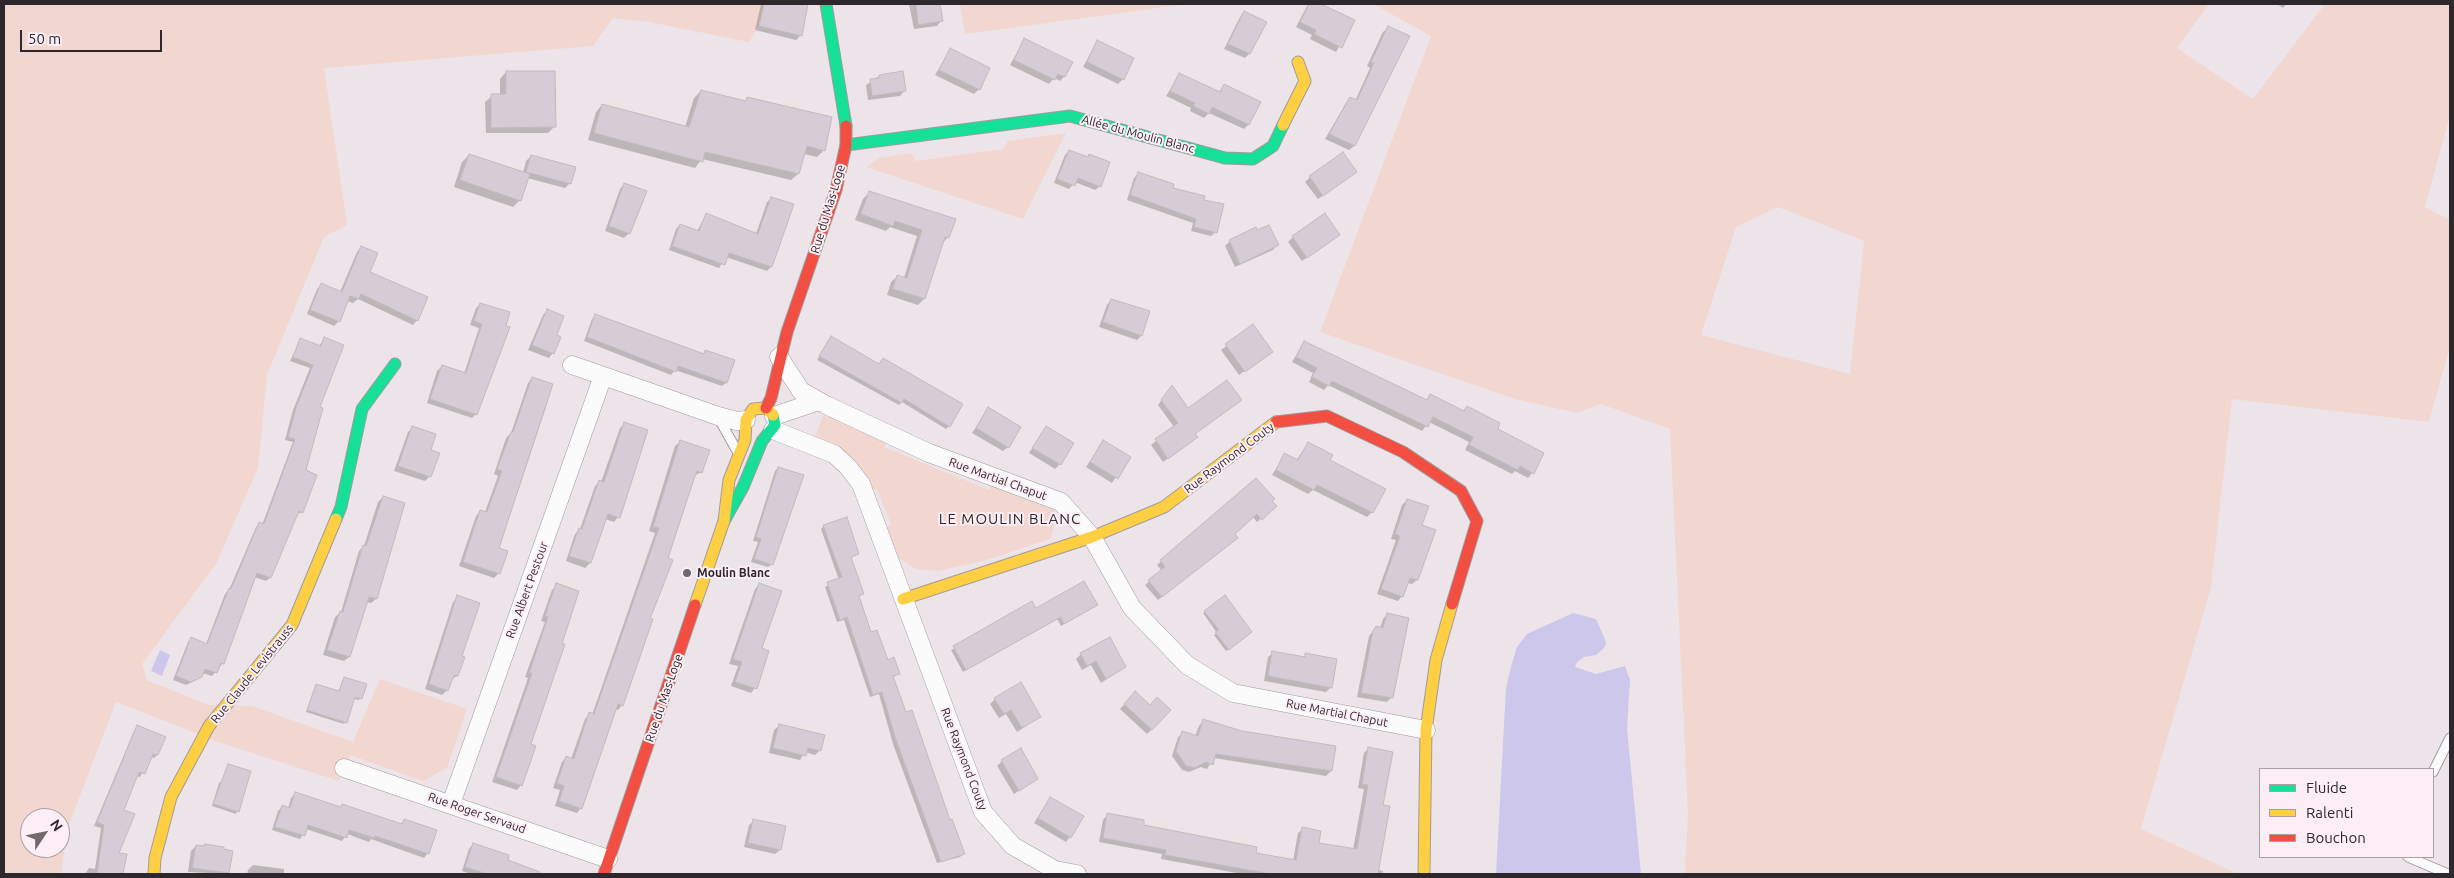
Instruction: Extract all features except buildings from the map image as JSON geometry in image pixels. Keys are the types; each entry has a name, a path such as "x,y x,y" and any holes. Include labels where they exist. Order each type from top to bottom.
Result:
{"street":[{"name":"Rue du Mas-Loge","path":"606,867 724,521 743,487 770,422 771,398 779,357 836,190 846,145 846,118 826,4"},
{"name":"Allée du Moulin Blanc","path":"846,145 1070,116 1225,158 1252,159 1273,146 1305,81 1298,62"},
{"name":"Rue Martial Chaput","path":"779,357 802,391 819,401 928,453 1061,502 1092,537 1132,608 1187,665 1233,693 1426,730"},
{"name":"Rue Claude Levistrauss","path":"154,874 155,858 171,797 209,726 292,625 341,507 362,409 395,364"},
{"path":"572,365 718,416 747,423"},
{"name":"Rue Albert Pestour","path":"451,804 603,376"},
{"path":"747,423 753,434 770,422 819,401"},
{"path":"747,423 754,409 770,422"},
{"name":"Rue Raymond Couty","path":"903,599 1092,537 1164,506 1277,421 1327,416 1403,452 1461,491 1477,521 1436,660 1426,730 1424,874"},
{"name":"Rue Raymond Couty","path":"770,422 834,454 848,467 861,484 983,812 1013,846 1055,870 1077,874"},
{"name":"Rue du Mas-Loge","path":"724,521 729,480 739,455 747,423"},
{"name":"Rue Roger Servaud","path":"344,768 451,804 606,867"}],"lane":[{"path":"718,416 739,455"},
{"path":"2434,770 2450,738"},
{"path":"2410,858 2448,874"}],"shaded area":[{"path":"4,4 764,4 759,26 749,42 649,22 613,18 593,46 324,68 347,225 324,237 267,375 258,468 216,564 142,664 147,680 209,705 252,706 353,742 380,679 467,709 447,768 423,781 350,755 339,781 221,743 116,702 70,822 70,808 20,808 20,858 63,858 61,874 4,874"},
{"path":"960,4 1188,4 965,34"},
{"path":"1373,4 2209,4 2177,48 2253,99 2325,4 2450,4 2450,115 2425,207 2450,220 2450,347 2429,422 2232,399 2211,587 2141,829 2238,874 1685,874 1688,814 1670,429 1601,404 1577,413 1515,399 1320,332 1431,36","holes":["1778,207 1864,241 1850,374 1701,335 1736,227"]},
{"path":"1066,133 1023,219 866,167 879,158 911,153 916,161 1003,149 1008,141"},
{"path":"824,413 886,442 884,447 989,490 992,484 1054,509 1056,522 1050,539 987,560 937,571 916,569 895,556 886,528 891,524 877,489 871,490 853,457 815,437"},
{"path":"1573,613 1596,619 1606,642 1605,647 1596,655 1584,657 1577,662 1575,667 1596,674 1625,666 1630,680 1627,728 1641,874 1496,874 1506,688 1511,667 1517,647 1527,634"},
{"path":"160,650 170,655 162,676 151,671"}],"traffic: fast":[{"path":"826,4 846,126"},
{"path":"846,145 1070,116 1225,158 1253,159 1273,146 1283,125"},
{"path":"336,519 341,507 362,409 395,364"},
{"path":"724,521 743,487 762,441 775,425 773,415"}],"traffic: slow":[{"path":"1283,125 1305,81 1298,62"},
{"path":"695,605 724,521 729,480 745,440 746,420 753,409 766,408 773,415"},
{"path":"903,599 1092,537 1164,507 1276,422"},
{"path":"154,874 155,858 171,797 209,726 292,625 336,519"},
{"path":"1424,874 1426,730 1436,660 1452,604"}],"traffic: jam":[{"path":"766,408 771,398 787,332 836,190 846,145 846,126"},
{"path":"1276,422 1327,416 1403,452 1461,491 1477,521 1452,604"},
{"path":"604,874 695,605"}],"place":[{"name":"Moulin Blanc","path":"687,573"}],"district":[{"name":"LE MOULIN BLANC","path":"1010,519"}]}
